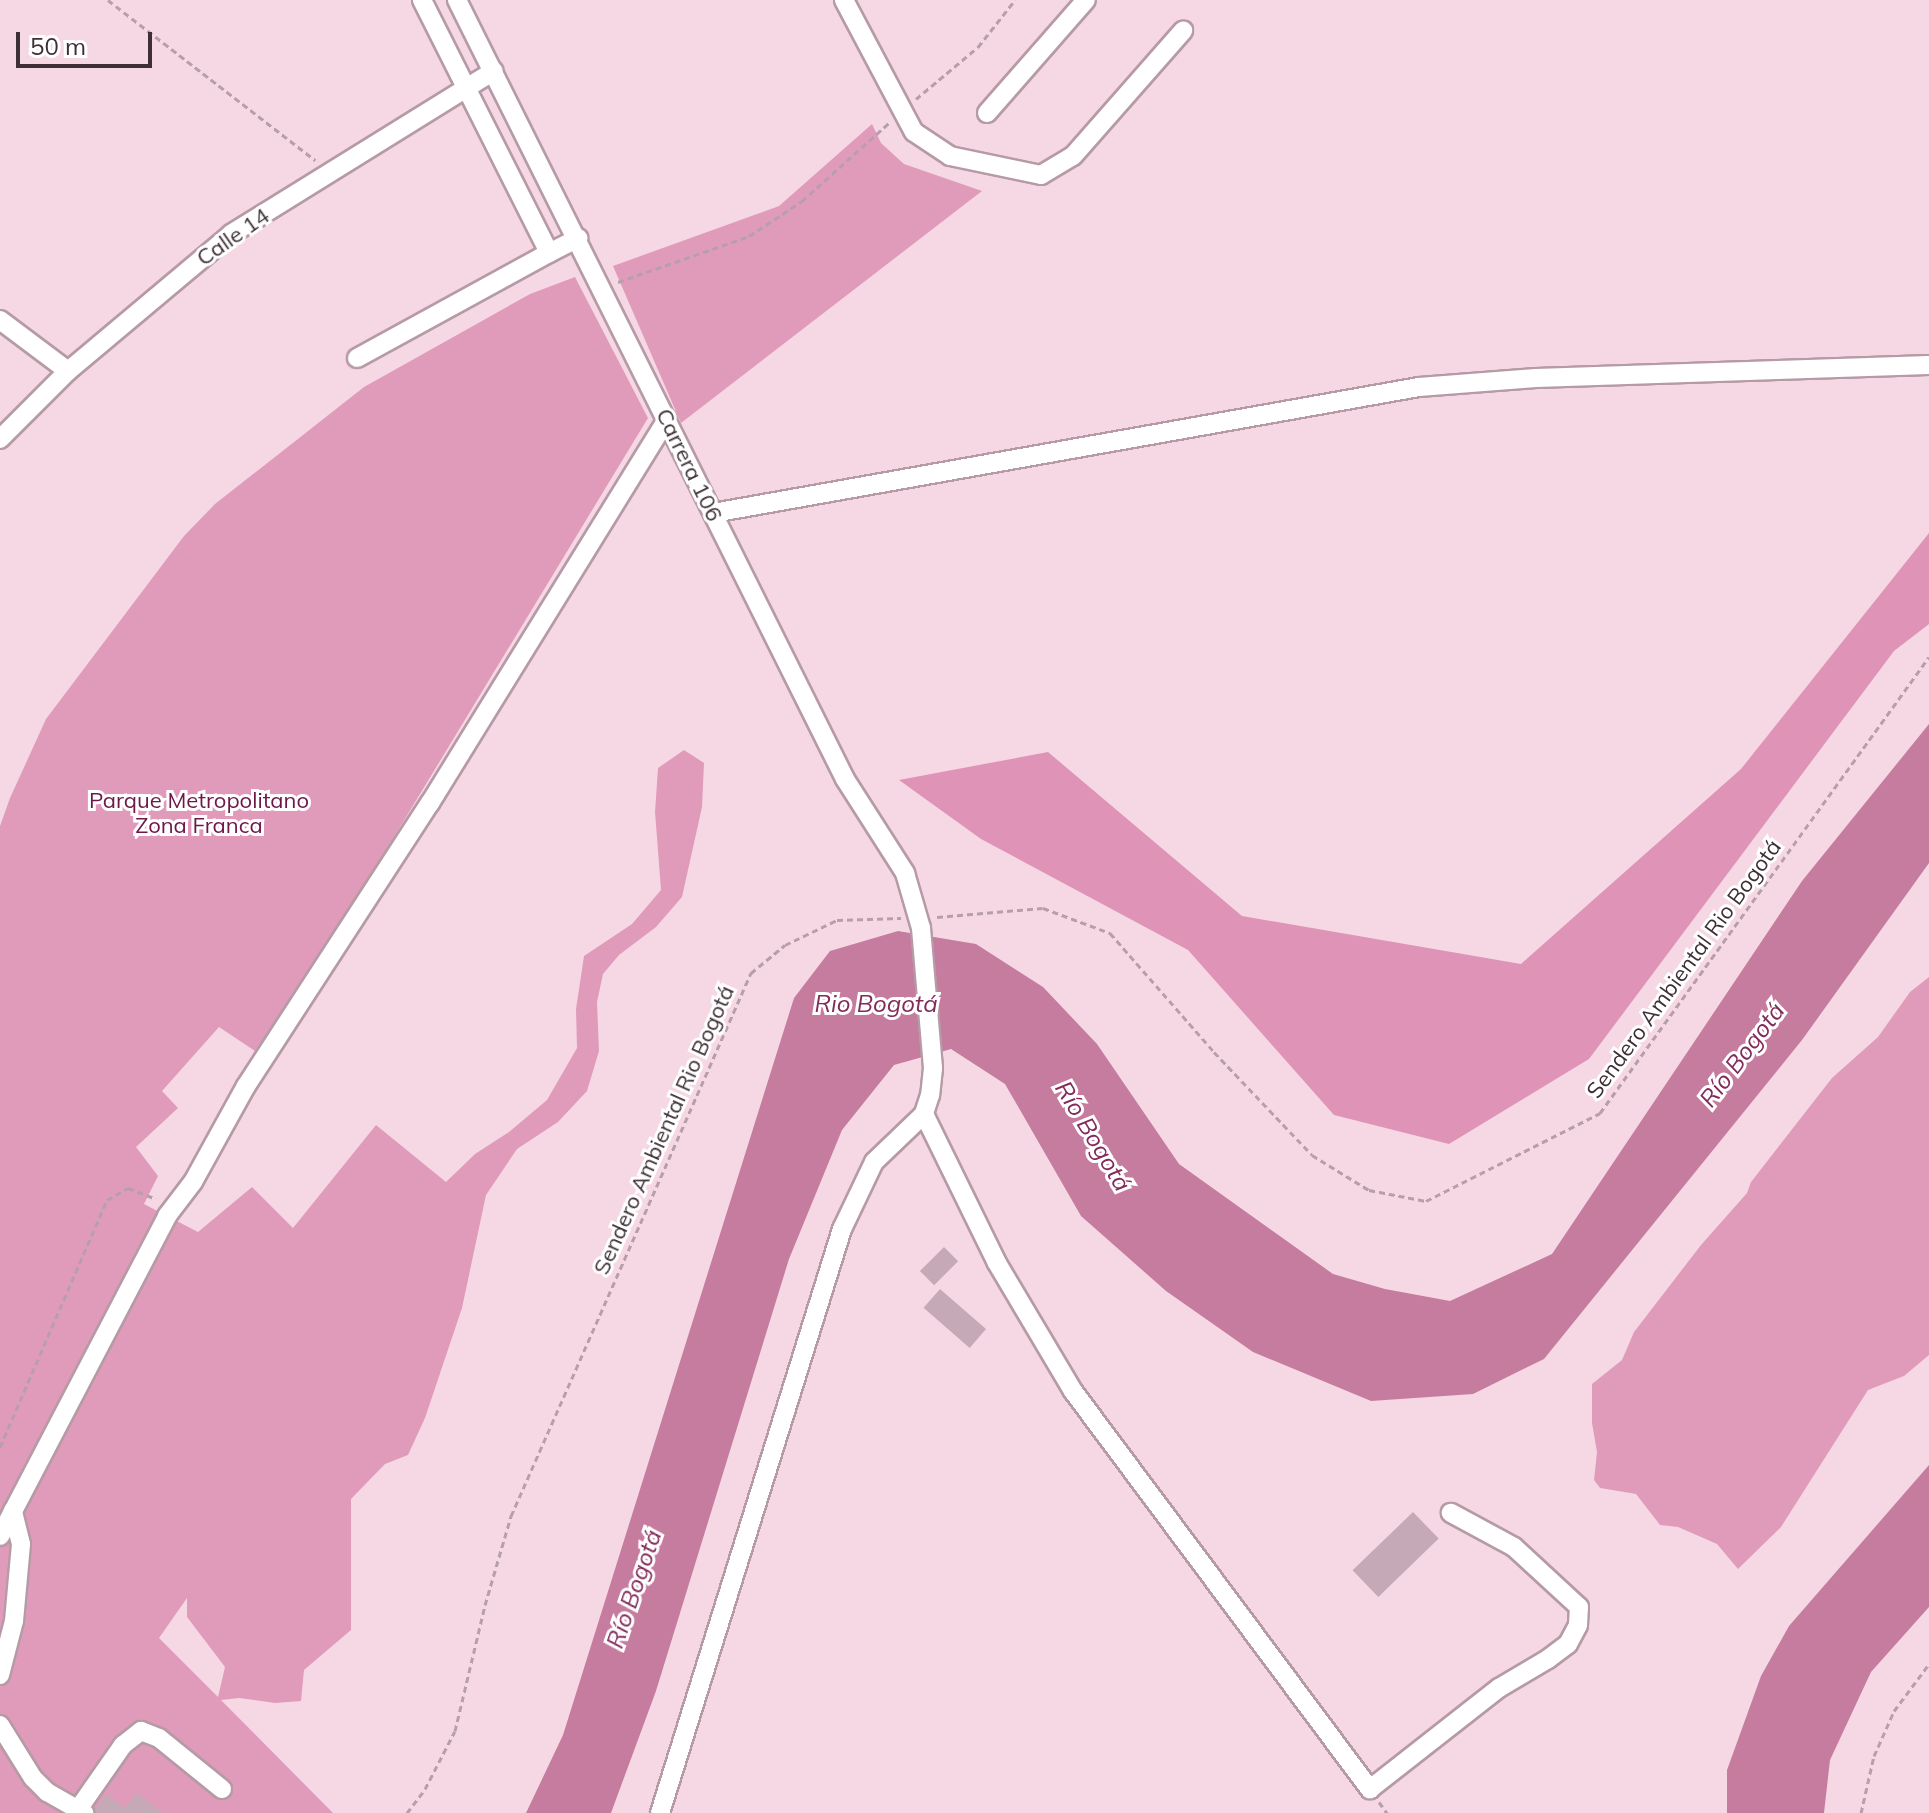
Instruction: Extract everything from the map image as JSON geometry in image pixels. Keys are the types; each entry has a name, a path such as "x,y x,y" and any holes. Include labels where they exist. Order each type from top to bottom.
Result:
{"street":[{"path":"422,0 549,253"},
{"name":"Carrera 106","path":"457,0 603,287 845,779 905,873 920,923 933,1068 924,1114"},
{"path":"844,0 914,132 950,156 1041,175 1073,156 1183,31"},
{"path":"987,113 1086,0"},
{"name":"Calle 14","path":"2,432 68,371 231,234 494,71"},
{"path":"357,358 578,238"},
{"path":"0,320 68,371"},
{"path":"713,513 1419,387 1536,378 1929,365"},
{"path":"0,1536 167,1216 193,1182 246,1086 430,803 667,419"},
{"path":"660,1813 842,1229 874,1162 924,1114 997,1263 1073,1391 1370,1789 1499,1688 1568,1644 1578,1625 1579,1607 1514,1547 1451,1513"},
{"path":"0,1675 4,1640 14,1621 21,1544 13,1511"},
{"path":"0,1725 33,1778 47,1792 81,1810 123,1745 141,1731 159,1738 222,1789"}],"path":[{"path":"108,0 331,172"},
{"path":"603,287 749,236 802,201 901,111 978,47 1015,0"},
{"name":"Sendero Ambiental Rio Bogotá","path":"407,1813 425,1789 455,1731 481,1619 511,1516 751,973 785,945 837,920 920,923 1043,908 1110,933 1214,1052 1312,1155 1369,1190 1426,1201 1600,1113 1929,657"},
{"path":"0,1447 107,1200 128,1188 163,1202"},
{"path":"1861,1813 1874,1756 1894,1711 1929,1664"}],"green space":[{"path":"872,124 881,143 904,164 982,191 681,423 613,266 779,206"},
{"name":"Parque Metropolitano Zona Franca","path":"575,277 648,418 343,921 255,1051 219,1027 162,1091 178,1108 136,1147 158,1176 144,1204 198,1232 252,1187 293,1228 376,1125 446,1182 475,1154 509,1132 547,1100 577,1048 576,1009 584,956 632,924 661,890 655,812 658,768 684,750 704,763 702,807 682,897 656,927 619,955 603,974 597,1002 599,1051 587,1091 558,1122 517,1149 486,1195 462,1308 425,1418 408,1455 385,1464 351,1499 351,1630 304,1670 301,1701 221,1700 333,1813 0,1813 0,826 46,719 184,536 215,504 364,387 530,294","holes":["187,1598 187,1617 225,1667 218,1697 159,1638"]},
{"path":"1929,977 1929,1355 1904,1376 1868,1390 1781,1527 1738,1569 1717,1544 1678,1527 1660,1525 1636,1494 1600,1488 1594,1480 1597,1452 1592,1423 1592,1384 1622,1360 1634,1332 1701,1245 1747,1193 1751,1182 1832,1078 1878,1037 1910,992"}],"shaded area":[{"path":"1929,533 1929,624 1894,651 1589,1059 1449,1144 1334,1115 1188,950 981,839 899,780 1048,752 1242,916 1521,964 1741,769"}],"water":[{"name":"Rio Bogotá","path":"1929,724 1929,863 1802,1040 1544,1359 1473,1394 1371,1401 1253,1352 1166,1291 1081,1216 1005,1084 951,1049 894,1065 842,1130 789,1259 656,1691 611,1813 526,1813 563,1735 794,998 830,951 898,931 976,944 1043,987 1097,1044 1179,1164 1333,1274 1385,1289 1450,1301 1552,1254 1802,881"},
{"path":"1929,1465 1929,1607 1871,1672 1830,1760 1824,1813 1727,1813 1727,1770 1761,1676 1789,1626"}],"building":[{"path":"944,1247 958,1261 934,1285 920,1271"},
{"path":"940,1289 986,1329 970,1348 924,1308"},
{"path":"1413,1512 1439,1539 1378,1597 1353,1570"},
{"path":"137,1793 163,1813 96,1813 95,1809 106,1794 125,1808"}],"water label":[{"name":"Río Bogotá","path":"1742,1055"},
{"name":"Río Bogotá","path":"1093,1136"},
{"name":"Río Bogotá","path":"634,1589"}]}
